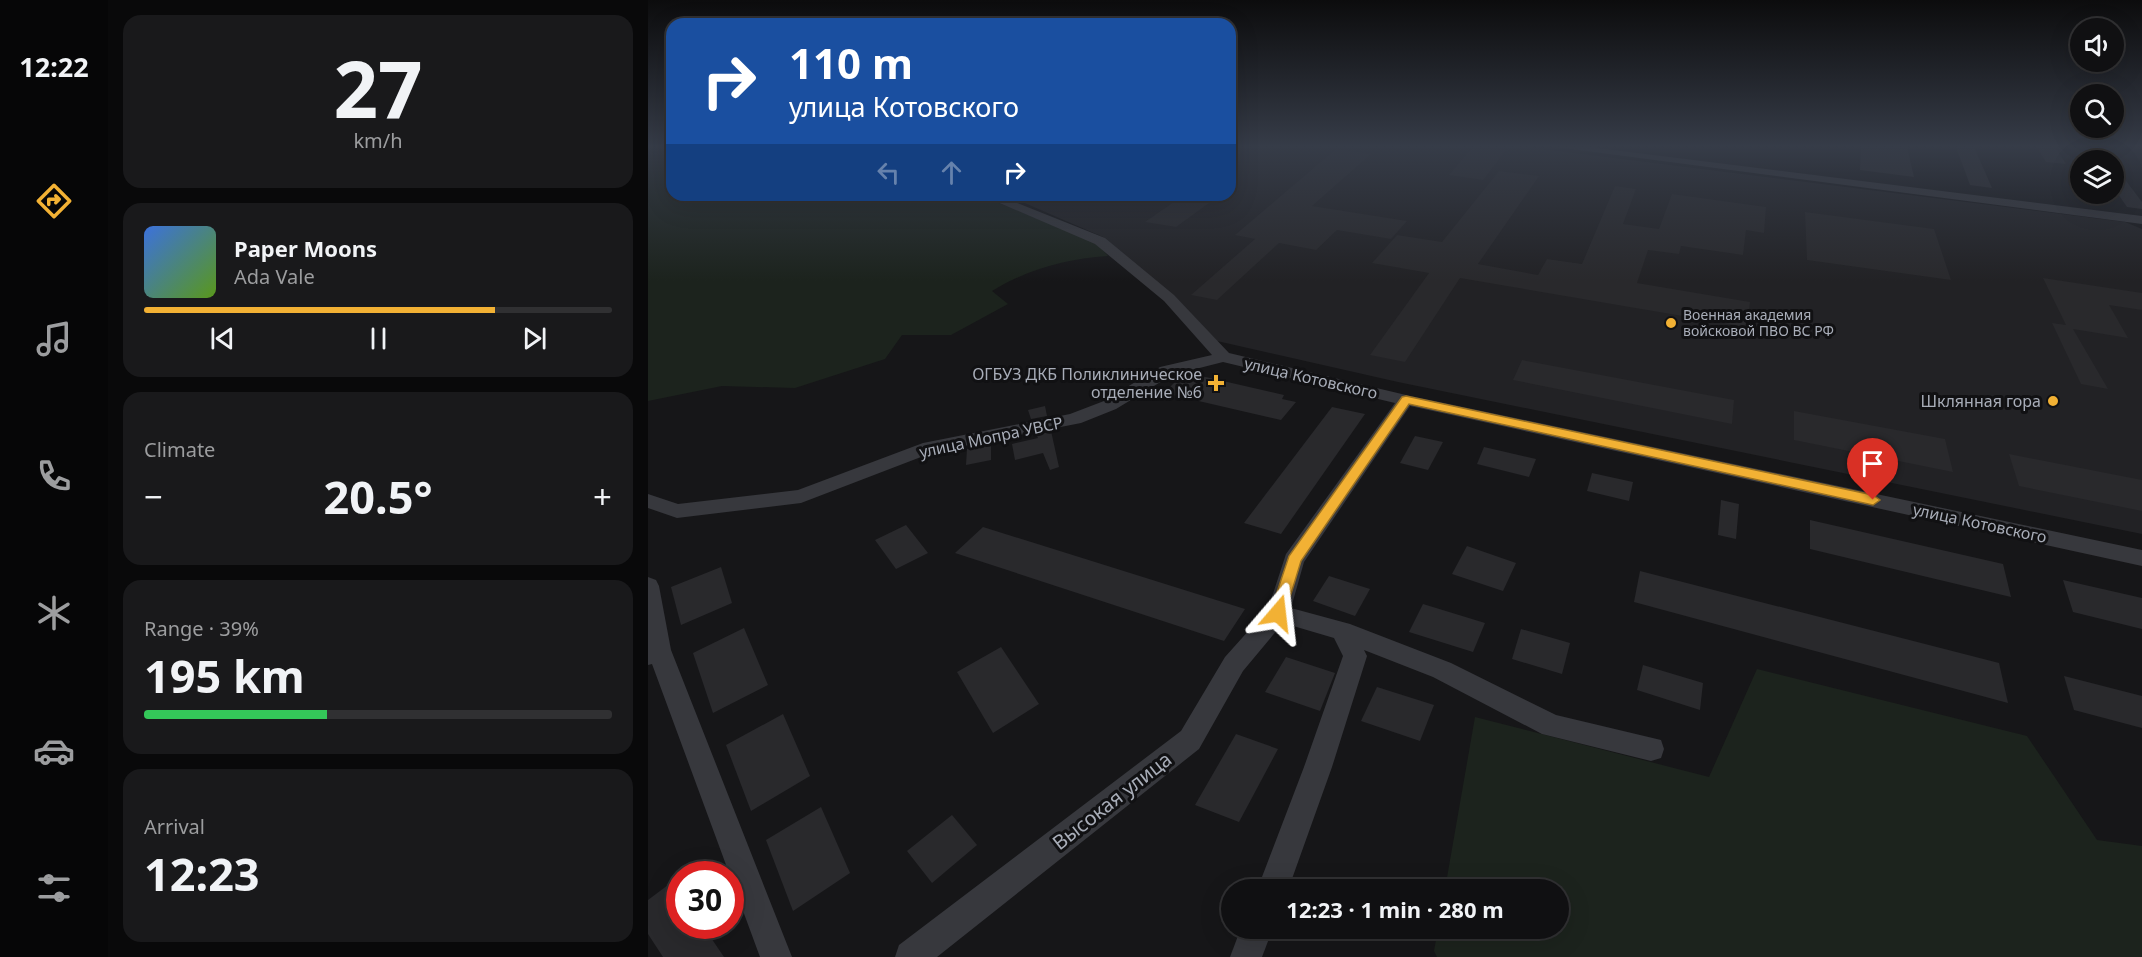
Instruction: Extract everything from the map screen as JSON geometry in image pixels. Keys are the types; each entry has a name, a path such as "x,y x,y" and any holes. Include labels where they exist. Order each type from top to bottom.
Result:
{"street":[{"path":"1921,192 2142,219"},
{"name":"улица Котовского","path":"1002,201 1100,241 1169,298 1223,357 1406,400 2142,558"},
{"name":"улица Мопра УВСР","path":"648,501 677,511 801,496 930,447 1075,419 1110,405 1166,371 1223,357"},
{"name":"Высокая улица","path":"911,957 1190,740 1234,664 1278,613 1294,560 1406,400"},
{"path":"648,586 654,652 776,957"},
{"path":"1278,613 1342,631 1442,670 1551,726 1651,749"},
{"path":"1276,879 1318,766 1355,656 1342,631"},
{"path":"1246,957 1253,939"}],"shaded area":[{"path":"648,192 666,192 666,201 994,201 1096,242 1108,256 1062,263 1033,271 992,291 1008,304 951,335 902,335 885,359 795,388 722,386 648,401"},
{"name":"Военная академия войсковой ПВО ВС РФ","path":"1236,192 1883,192 2125,222 2142,229 2142,534 1398,382 1217,341 1182,304 1103,237 1020,201 1236,201"},
{"path":"1757,669 2027,736 2097,840 2142,846 2142,957 1437,957 1434,951 1436,939 1569,939 1569,879 1447,879 1475,717 1709,777"}],"building":[{"path":"1286,192 1328,192 1312,206 1407,221 1391,239 1337,230 1316,250 1279,243 1217,300 1191,295 1255,239 1235,235"},
{"path":"1482,192 1528,192 1478,264 1538,275 1547,259 1582,264 1613,192 1635,192 1623,224 1659,229 1672,194 1766,207 1764,233 1746,230 1743,255 1681,246 1679,254 1648,250 1637,283 1750,302 1747,327 1460,278 1405,362 1370,355 1429,273 1372,263 1397,235 1442,242"},
{"path":"2124,192 2134,192 2142,202 2142,209 2127,207 2124,203"},
{"path":"1175,201 1212,201 1176,227 1145,222"},
{"path":"1805,212 1934,229 1951,280 1807,260"},
{"path":"2043,278 2142,293 2142,310 2109,305 2128,338 2073,329 2108,389 2081,384 2052,323 2066,325"},
{"path":"1522,360 1734,400 1732,424 1513,380"},
{"path":"1182,375 1193,378 1197,375 1284,395 1282,399 1296,402 1281,420 1164,393"},
{"path":"1045,406 1047,416 1031,419 1028,410"},
{"path":"1332,407 1365,414 1281,534 1244,523"},
{"path":"1794,411 1945,439 1953,472 1794,440"},
{"path":"1051,431 1059,467 1050,470 1043,453 1015,460 1012,444 1038,438 1036,434"},
{"path":"1415,436 1443,442 1428,470 1400,463"},
{"path":"991,444 991,460 966,465 967,449"},
{"path":"1484,447 1536,459 1529,477 1477,464"},
{"path":"2009,454 2142,480 2142,511 2019,486"},
{"path":"1592,473 1633,482 1629,501 1587,491"},
{"path":"1721,500 1739,504 1736,539 1718,535"},
{"path":"1810,520 2003,564 2011,597 1810,549"},
{"path":"906,525 928,553 896,569 875,540"},
{"path":"983,527 1245,609 1224,641 955,553"},
{"path":"1467,546 1516,563 1503,591 1452,574"},
{"path":"721,567 732,603 681,625 671,587"},
{"path":"1640,571 1999,663 2008,703 1634,602"},
{"path":"1329,576 1370,589 1355,616 1313,601"},
{"path":"2063,580 2142,598 2142,629 2073,612"},
{"path":"1423,604 1485,623 1473,652 1409,632"},
{"path":"744,628 768,685 713,713 693,653"},
{"path":"1521,629 1570,643 1562,674 1512,659"},
{"path":"1001,647 1039,704 993,733 957,672"},
{"path":"1286,657 1335,673 1320,711 1265,692"},
{"path":"1643,665 1703,683 1700,710 1637,690"},
{"path":"2064,676 2142,696 2142,728 2074,710"},
{"path":"1377,687 1434,705 1420,741 1361,721"},
{"path":"783,714 810,776 751,811 726,745"},
{"path":"1236,734 1278,749 1239,822 1195,805"},
{"path":"821,807 850,873 793,911 766,840"},
{"path":"952,815 977,845 932,883 907,851"},
{"path":"666,886 666,939 712,939 724,957 663,957 648,934 648,900"}],"place":[{"name":"Военная академия войсковой ПВО ВС РФ","path":"1671,323"},
{"name":"ОГБУЗ ДКБ Поликлиническое отделение №6","path":"1216,383"},
{"name":"Шклянная гора","path":"2053,401"}],"route":[{"path":"1278,613 1294,560 1406,400 1873,500"}]}
